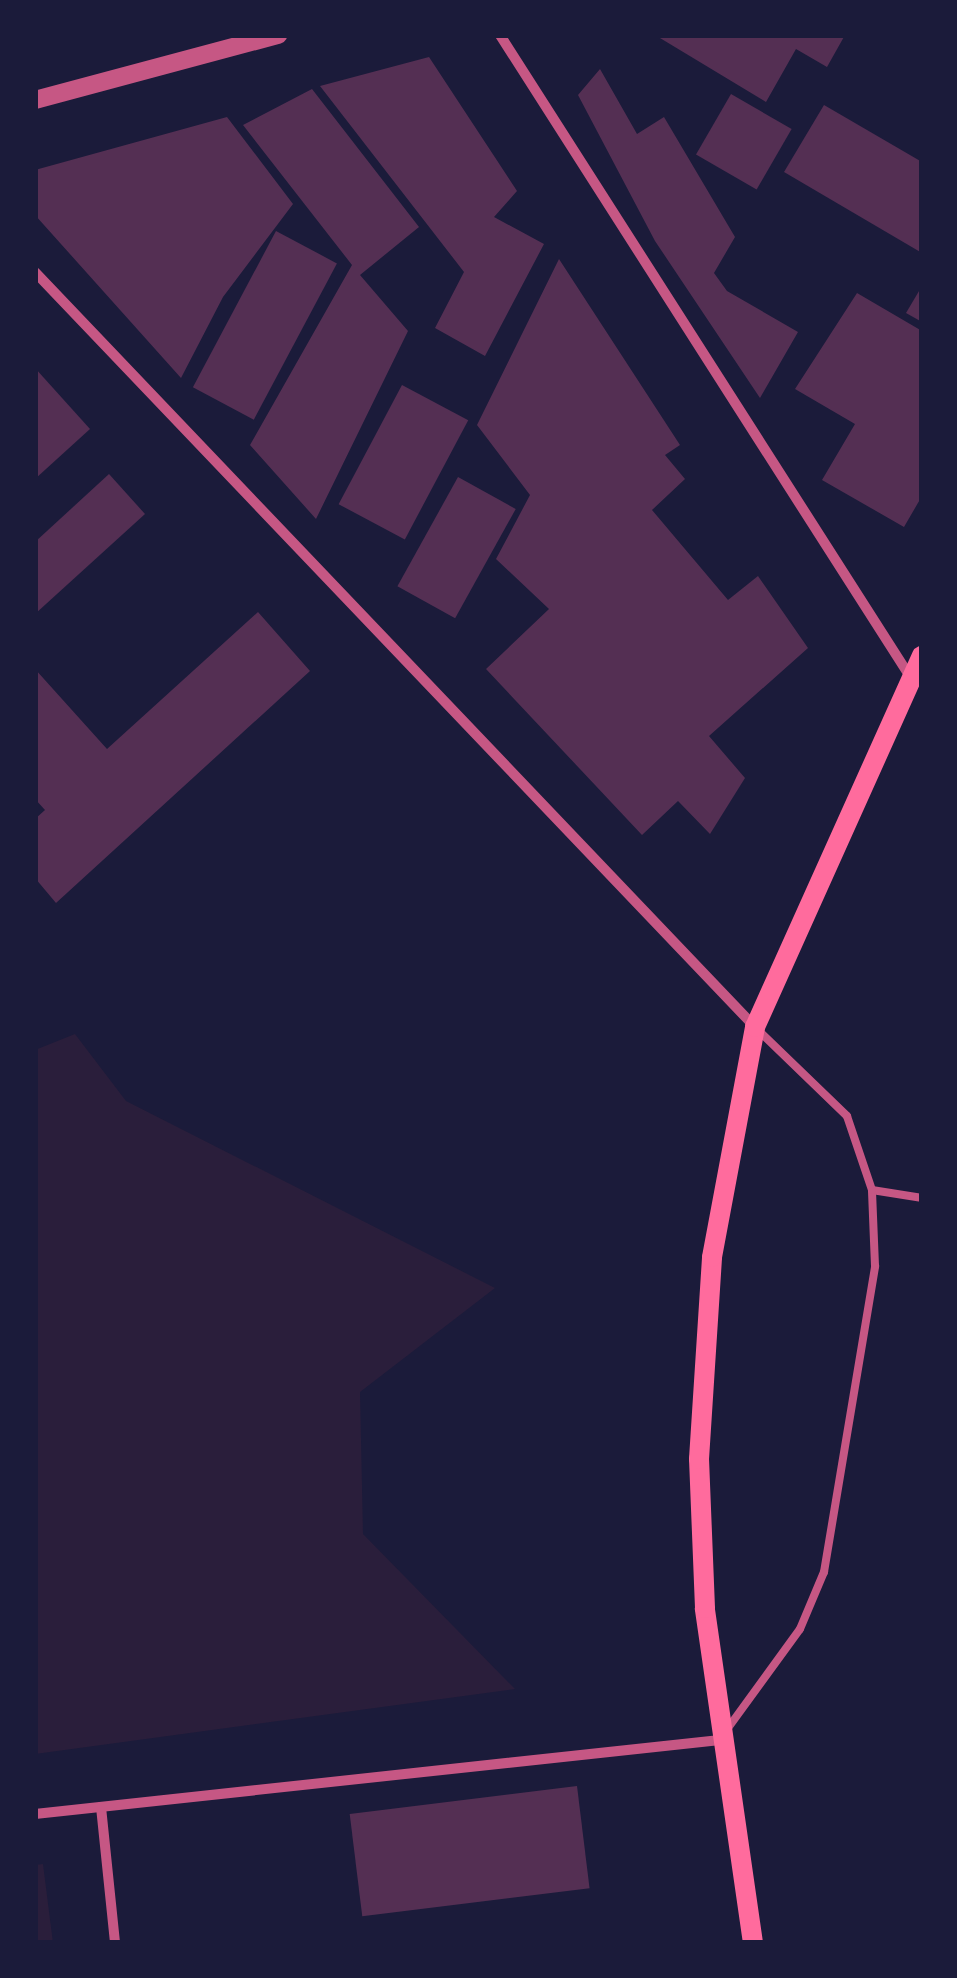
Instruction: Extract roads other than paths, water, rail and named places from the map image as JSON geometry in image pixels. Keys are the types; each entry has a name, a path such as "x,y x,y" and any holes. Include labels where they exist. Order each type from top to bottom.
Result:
{"main road":[{"path":"753,1943 720,1740 699,1459 712,1257 755,1027 909,675 922,656"}],"street":[{"path":"35,100 278,35"},
{"path":"500,35 909,675"},
{"path":"35,272 755,1027"},
{"path":"35,1814 720,1740"},
{"path":"101,1807 115,1943"}],"lane":[{"path":"720,1740 800,1630 824,1572 875,1266 872,1190 848,1116 755,1027"},
{"path":"872,1190 922,1198"}]}
